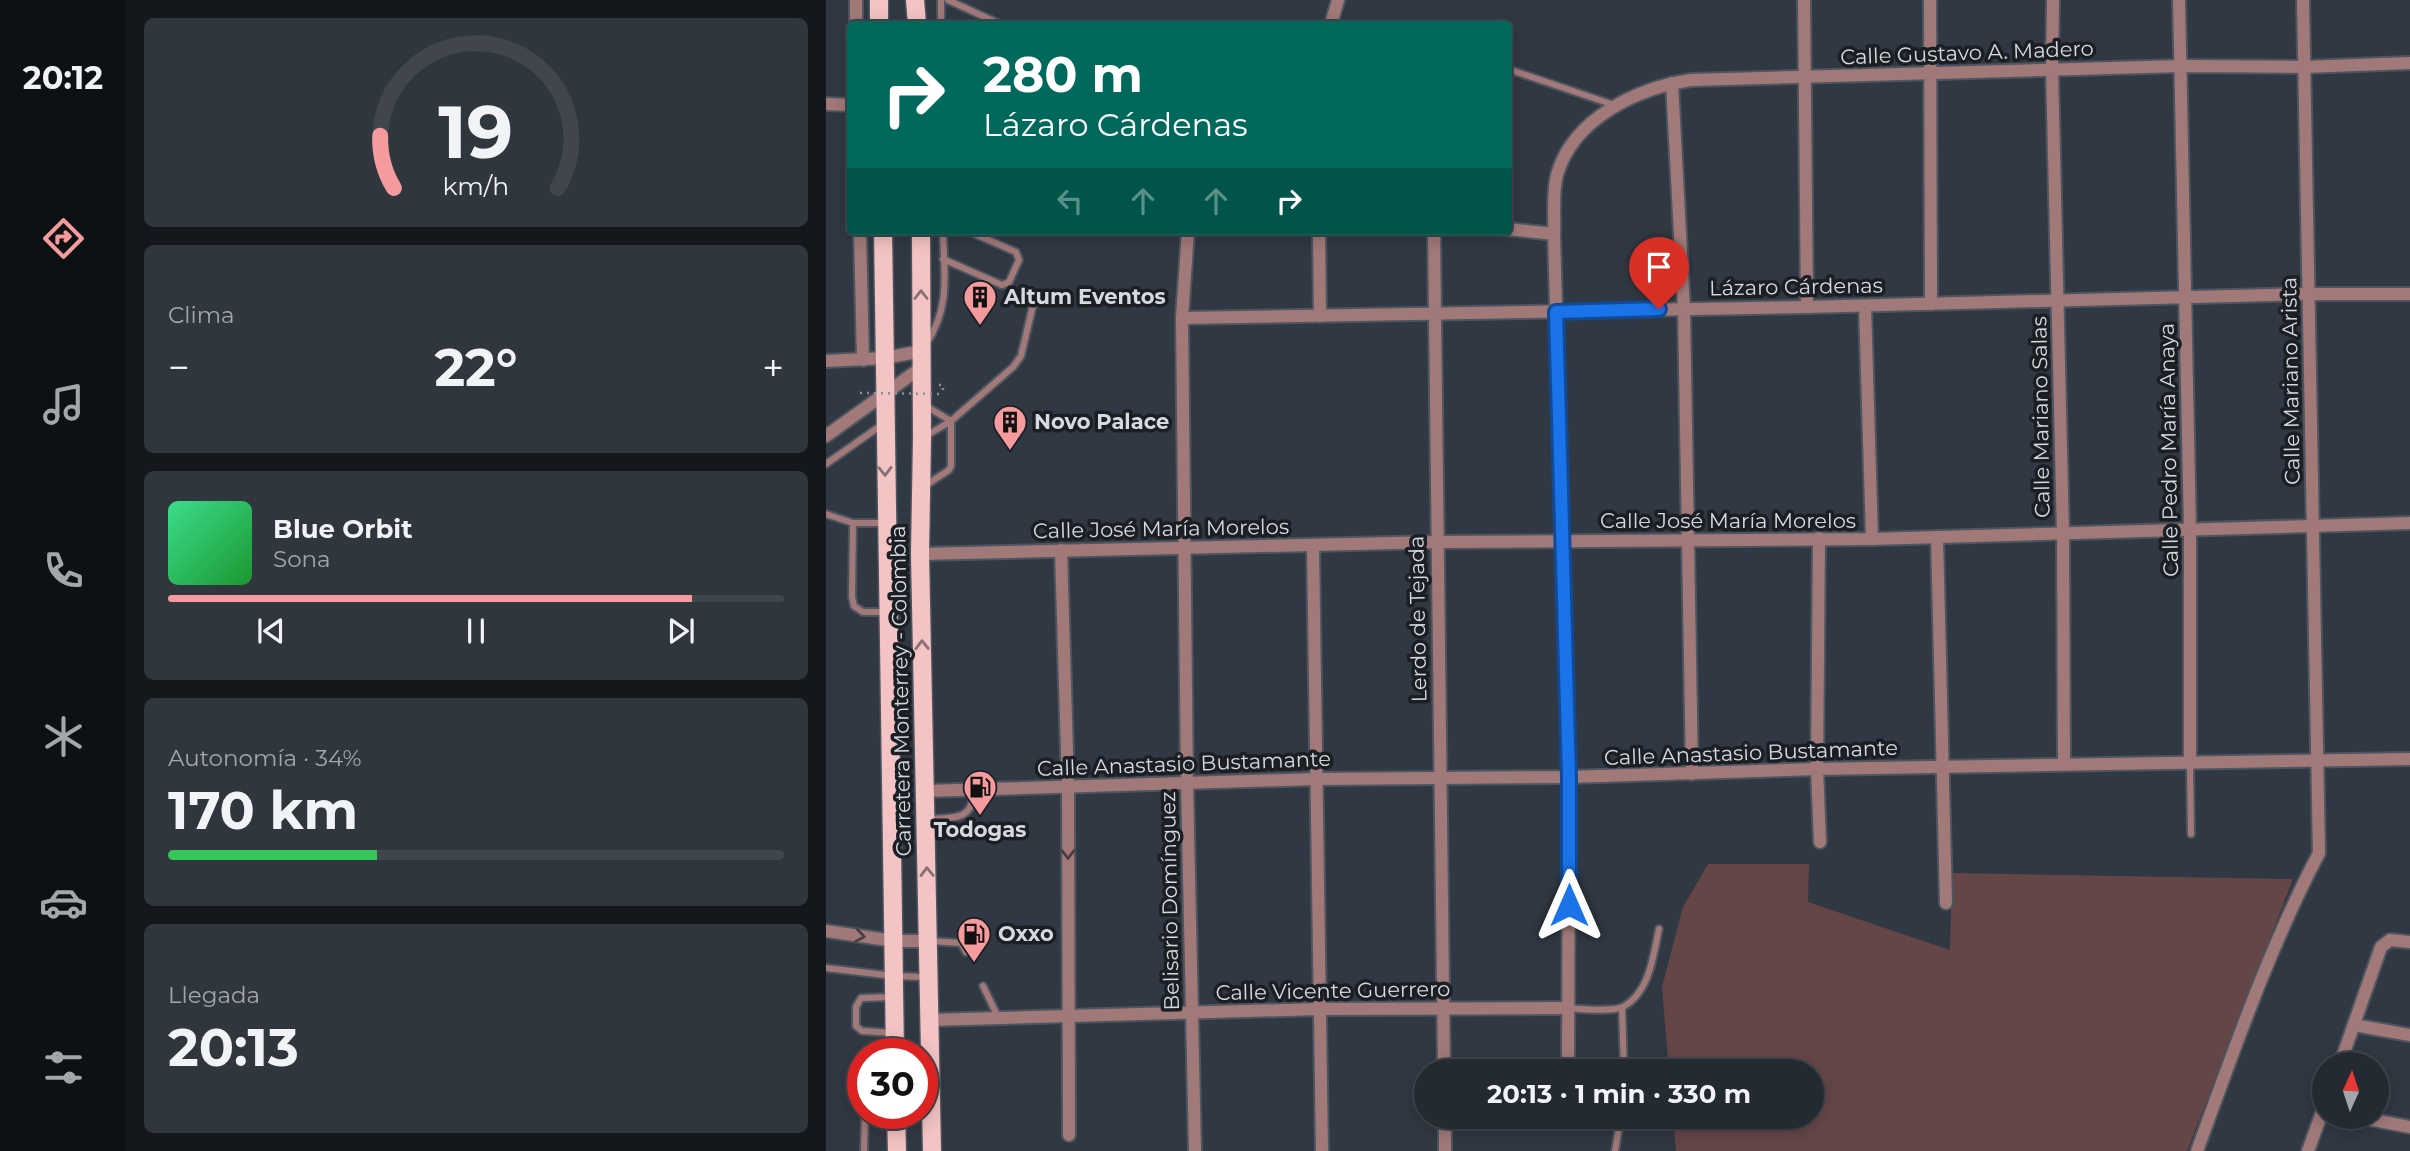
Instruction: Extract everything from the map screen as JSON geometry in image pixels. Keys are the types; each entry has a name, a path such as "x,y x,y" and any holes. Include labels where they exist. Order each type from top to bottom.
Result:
{"main road":[{"path":"879,0 880,21"},
{"path":"915,0 916,21"},
{"name":"Carretera Monterrey - Colombia","path":"883,235 895,1038"},
{"name":"Carretera Monterrey - Colombia","path":"921,235 920,554 932,1151"},
{"path":"896,1129 897,1151"}],"street":[{"path":"856,0 856,21"},
{"path":"1332,21 1338,0"},
{"path":"1804,0 1807,307"},
{"path":"1930,0 1931,304"},
{"name":"Calle Mariano Salas","path":"2053,0 2052,69 2063,534 2064,764"},
{"name":"Calle Pedro María Anaya","path":"2179,0 2190,531 2190,764"},
{"name":"Calle Mariano Arista","path":"2197,1151 2275,947 2295,899 2319,853 2303,0"},
{"name":"Calle Gustavo A. Madero","path":"1554,234 1556,181 1559,168 1570,148 1587,127 1614,105 1672,83 1691,80 2052,69 2304,67 2410,62"},
{"path":"1672,83 1685,309 1692,774"},
{"path":"826,104 847,105"},
{"path":"1512,229 1554,234 1569,777 1568,1059"},
{"path":"860,235 863,360"},
{"name":"Belisario Domínguez","path":"1188,235 1182,318 1187,783 1195,1151"},
{"path":"1319,235 1320,316"},
{"name":"Lerdo de Tejada","path":"1434,235 1444,1059"},
{"name":"Lázaro Cárdenas","path":"1182,318 2410,294"},
{"path":"1865,306 1872,539"},
{"path":"826,361 922,359"},
{"path":"826,436 884,393 922,359"},
{"name":"Calle José María Morelos","path":"920,554 1437,542 1872,539 2410,523"},
{"path":"1937,537 1946,903"},
{"path":"1819,538 1817,769 1820,842"},
{"path":"1313,546 1322,1151"},
{"path":"1061,550 1068,786 1069,1135"},
{"name":"Calle Anastasio Bustamante","path":"925,791 1315,779 1569,777 1944,766 2410,759"},
{"path":"826,931 894,941 929,941"},
{"path":"2344,1052 2381,947 2390,940 2410,942"},
{"name":"Calle Vicente Guerrero","path":"930,1020 1319,1009 1569,1008"},
{"path":"2354,1025 2410,1035"},
{"path":"2389,1124 2410,1128"},
{"path":"1445,1129 1445,1151"},
{"path":"2308,1151 2317,1129"}],"lane":[{"path":"941,0 942,21"},
{"path":"948,0 994,21"},
{"path":"1512,70 1614,105"},
{"path":"922,359 941,317 944,303 943,235"},
{"path":"943,259 1002,285 1009,282 1019,260 1016,253 977,235"},
{"path":"922,438 951,421 1018,361 1034,300"},
{"path":"922,404 951,421"},
{"path":"922,488 951,466 951,421"},
{"path":"826,464 884,423"},
{"path":"826,514 853,523 886,523"},
{"path":"853,523 854,606 863,612 887,612"},
{"name":"Calle Pedro María Anaya","path":"2190,764 2190,834"},
{"path":"926,820 961,817 966,814 974,802 974,790"},
{"path":"1569,1008 1622,1008 1640,993 1649,972 1659,929"},
{"path":"929,941 961,943 966,952"},
{"path":"826,968 929,977"},
{"path":"983,986 1000,1020"},
{"path":"894,997 862,998 856,1007 856,1026 862,1031 895,1033"},
{"path":"1622,1008 1624,1059"},
{"path":"864,1151 865,1129"},
{"path":"1615,1151 1619,1129"}],"path":[{"path":"860,393 943,394"}],"shaded area":[{"path":"1708,864 1809,864 1808,902 1950,950 1952,873 2293,879 2187,1151 1676,1151 1674,1129 1824,1129 1824,1059 1668,1059 1662,987 1683,907"}],"place":[{"name":"Altum Eventos","path":"980,327"},
{"name":"Novo Palace","path":"1010,452"},
{"name":"Todogas","path":"980,817"},
{"name":"Oxxo","path":"974,964"}],"route":[{"path":"1569,905 1569,777 1556,312 1659,309"}]}
